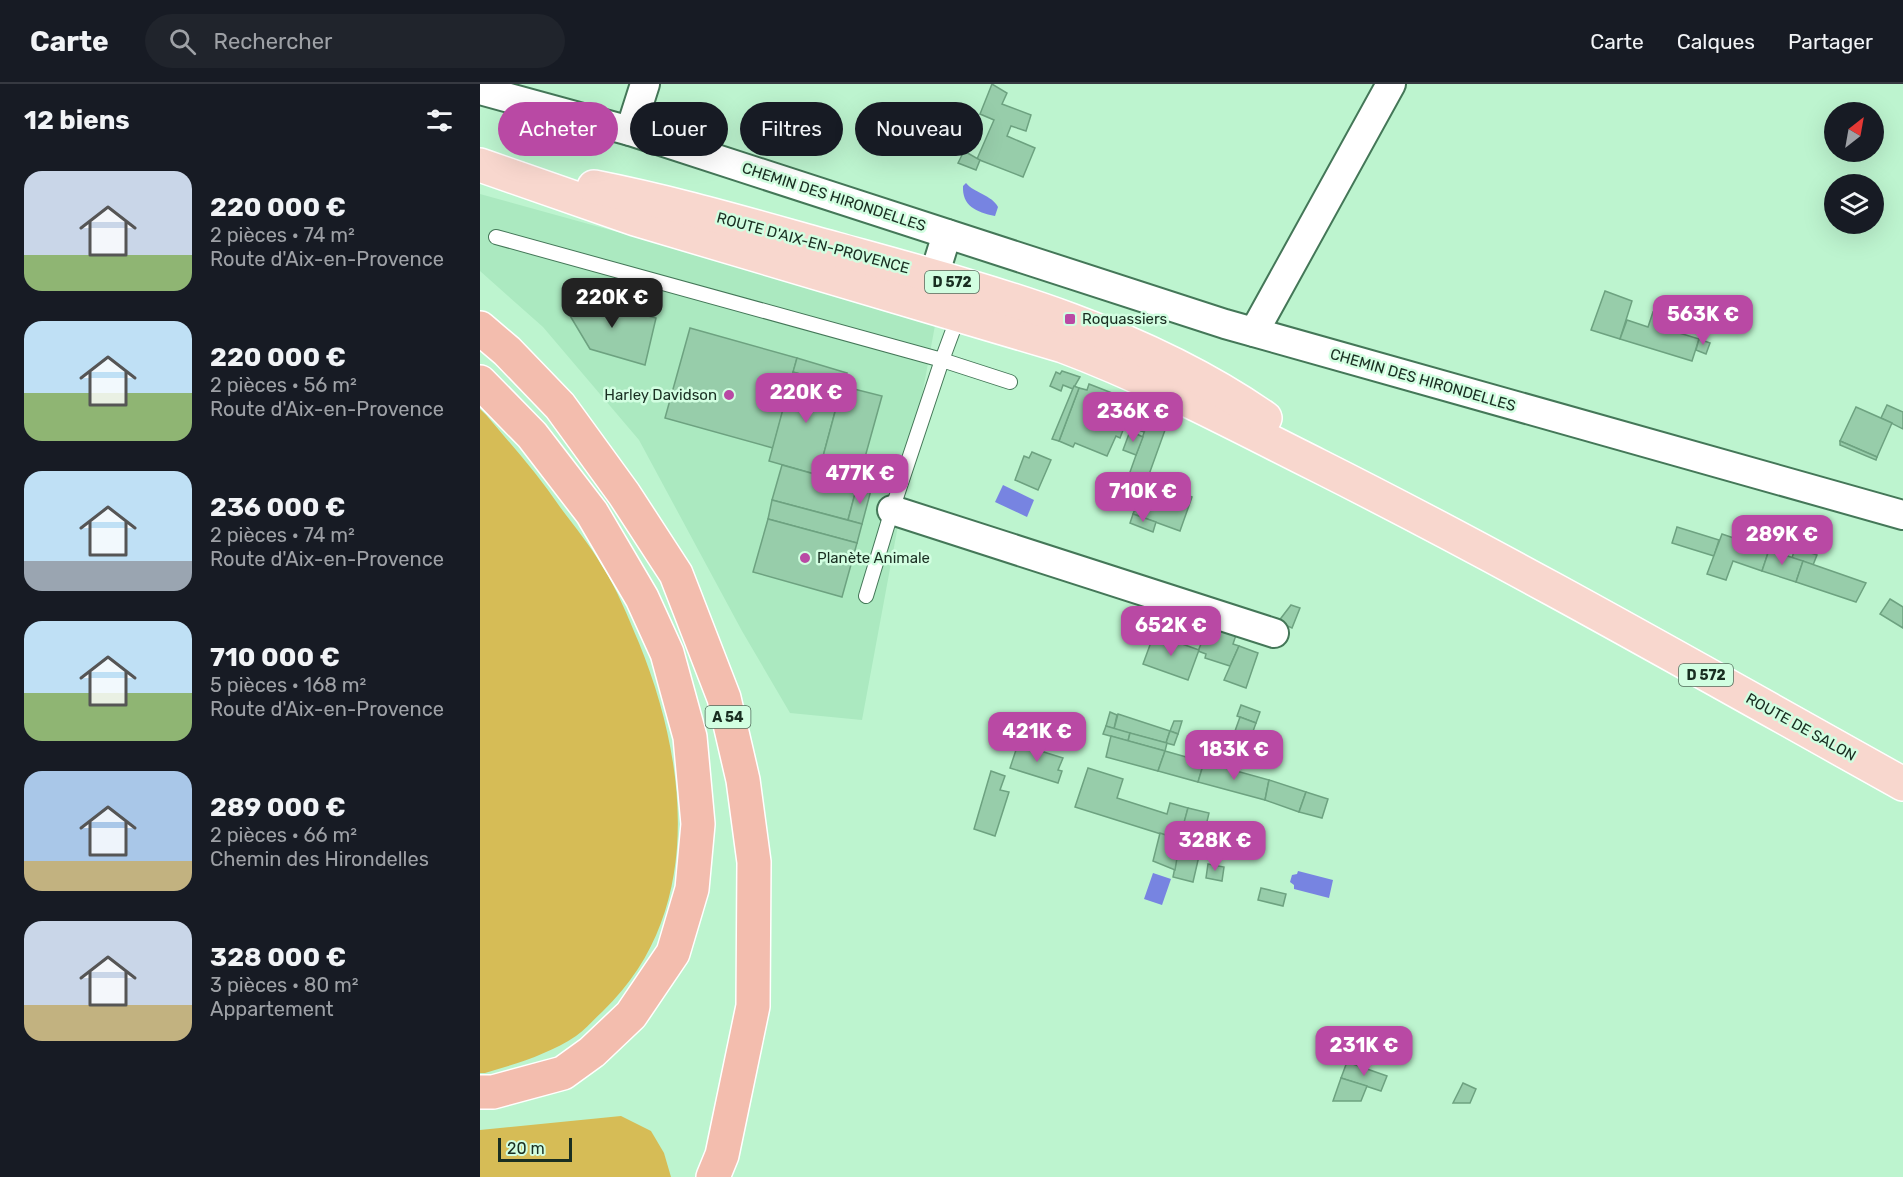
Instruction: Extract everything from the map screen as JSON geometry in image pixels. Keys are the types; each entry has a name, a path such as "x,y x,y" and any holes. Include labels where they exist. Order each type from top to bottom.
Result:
{"highway":[{"name":"A 54","path":"480,328 507,351 560,406 624,494 676,574 724,698 743,780 754,862 753,1006 722,1155 713,1177"},
{"name":"A 54","path":"480,382 532,435 592,513 642,598 667,653 690,737 698,824 692,889 673,953 631,1015 592,1052 563,1073 493,1092 480,1092"}],"main road":[{"name":"ROUTE D'AIX-EN-PROVENCE","path":"484,167 644,197 934,276 1092,327 1163,357 1213,386 1261,415 1375,494"},
{"name":"ROUTE D'AIX-EN-PROVENCE","path":"484,167 634,219 969,308 1109,363 1375,494 1509,566"},
{"name":"ROUTE DE SALON","path":"1509,566 1903,784"}],"street":[{"path":"639,102 645,84"},
{"path":"1254,332 1391,84"},
{"name":"CHEMIN DES HIRONDELLES","path":"480,90 630,131"},
{"name":"CHEMIN DES HIRONDELLES","path":"707,156 1254,332 1903,515"},
{"path":"934,276 947,234"},
{"path":"892,510 1274,633"}],"lane":[{"path":"496,237 942,360 1010,382"},
{"path":"866,596 942,360 969,308 1065,330 1092,327"}],"shaded area":[{"path":"480,194 936,320 862,720 790,713 742,631 639,440 543,327 480,271"},
{"path":"480,409 533,471 582,536 622,603 656,689 668,737 676,787 678,836 672,884 659,929 636,972 603,1011 576,1036 544,1053 485,1073 480,1073"},
{"path":"621,1116 651,1131 664,1153 671,1177 480,1177 480,1130"}],"water":[{"path":"966,183 995,203 998,207 995,216 971,207 963,193 963,186"},
{"path":"1003,485 1034,500 1027,517 995,502"},
{"path":"1298,871 1333,880 1329,898 1294,889 1294,885 1290,882 1292,875 1297,874"},
{"path":"1153,873 1171,879 1162,905 1144,899"}],"building":[{"path":"992,84 1007,93 1002,104 1031,115 1026,131 1011,126 1007,136 1035,148 1023,177 977,159 978,156 983,156 983,145 994,120 983,115 983,106"},
{"path":"962,156 973,156 980,160 976,170 958,163"},
{"path":"1605,291 1632,301 1620,339 1591,330"},
{"path":"565,295 656,318 645,365 590,349 563,304"},
{"path":"1653,312 1680,320 1676,332 1699,339 1692,361 1620,339 1627,320 1648,327"},
{"name":"Harley Davidson","path":"690,328 797,358 773,448 665,418"},
{"path":"1699,339 1710,343 1706,354 1696,350"},
{"path":"797,358 847,373 842,386 793,372"},
{"path":"1062,371 1080,377 1073,389 1063,385 1061,391 1050,386 1056,372 1060,374"},
{"path":"793,372 842,386 818,475 769,461"},
{"path":"1089,384 1153,409 1144,432 1125,425 1120,438 1116,436 1107,456 1075,443 1073,447 1059,441 1079,388 1087,390"},
{"path":"842,386 882,396 857,486 818,475"},
{"path":"1074,386 1079,388 1059,441 1052,439"},
{"path":"1887,405 1903,412 1903,429 1881,418"},
{"path":"1856,407 1892,423 1877,457 1840,441"},
{"path":"1151,413 1169,419 1147,480 1192,497 1180,531 1133,514 1135,509 1119,503"},
{"path":"1130,431 1143,437 1136,455 1123,450"},
{"path":"1840,441 1877,457 1876,460 1840,445"},
{"path":"1032,452 1051,460 1038,490 1015,480 1024,456 1029,458"},
{"path":"782,465 857,486 848,520 772,500"},
{"path":"857,486 871,490 862,524 848,520"},
{"path":"772,500 862,524 857,543 768,519"},
{"path":"1133,514 1156,522 1153,532 1130,523"},
{"name":"Planète Animale","path":"768,519 857,543 842,597 753,572"},
{"path":"1677,527 1719,540 1714,556 1672,543"},
{"path":"1722,534 1769,550 1762,571 1733,561 1726,580 1707,574"},
{"path":"1795,548 1817,555 1813,565 1792,558"},
{"path":"1769,550 1803,561 1796,582 1762,571"},
{"path":"1803,561 1866,583 1856,602 1796,582"},
{"path":"1890,599 1903,607 1903,628 1880,614"},
{"path":"1177,603 1213,615 1207,634 1172,622"},
{"path":"1291,605 1300,608 1292,628 1278,622"},
{"path":"1211,621 1238,629 1233,644 1239,646 1230,666 1205,658 1206,654 1198,651"},
{"path":"1154,634 1199,650 1188,680 1143,664"},
{"path":"1239,646 1258,653 1246,688 1224,680"},
{"path":"1241,705 1260,712 1256,723 1237,716"},
{"path":"1110,712 1117,715 1114,729 1106,726"},
{"path":"1118,714 1170,731 1166,743 1114,729"},
{"path":"1240,717 1256,723 1242,762 1225,759"},
{"path":"1174,721 1182,721 1178,734 1170,731"},
{"path":"1106,726 1130,733 1128,741 1103,734"},
{"path":"1170,731 1178,734 1174,745 1166,743"},
{"path":"1130,733 1167,743 1165,751 1128,741"},
{"path":"1111,736 1165,751 1158,771 1106,757"},
{"path":"1018,744 1063,758 1058,770 1062,771 1058,783 1010,768"},
{"path":"1165,751 1204,762 1198,782 1158,771"},
{"path":"1204,762 1269,780 1265,800 1198,782"},
{"path":"1088,768 1123,779 1117,798 1167,814 1170,803 1188,808 1180,840 1075,807"},
{"path":"991,771 1005,776 1000,790 1009,792 995,836 974,829"},
{"path":"1269,780 1306,792 1299,812 1265,800"},
{"path":"1306,792 1328,799 1322,818 1299,812"},
{"path":"1188,808 1209,813 1205,830 1183,826"},
{"path":"1183,826 1205,830 1193,882 1173,877"},
{"path":"1160,833 1180,840 1175,870 1153,861"},
{"path":"1208,864 1224,867 1222,881 1206,878"},
{"path":"1261,888 1286,894 1283,906 1258,900"},
{"path":"1347,1062 1387,1076 1381,1091 1341,1078"},
{"path":"1341,1078 1367,1086 1361,1101 1333,1101"},
{"path":"1463,1083 1476,1089 1470,1103 1453,1103"}],"place":[{"name":"Roquassiers","path":"1070,319"},
{"name":"Harley Davidson","path":"729,395"},
{"name":"Planète Animale","path":"805,558"}]}
